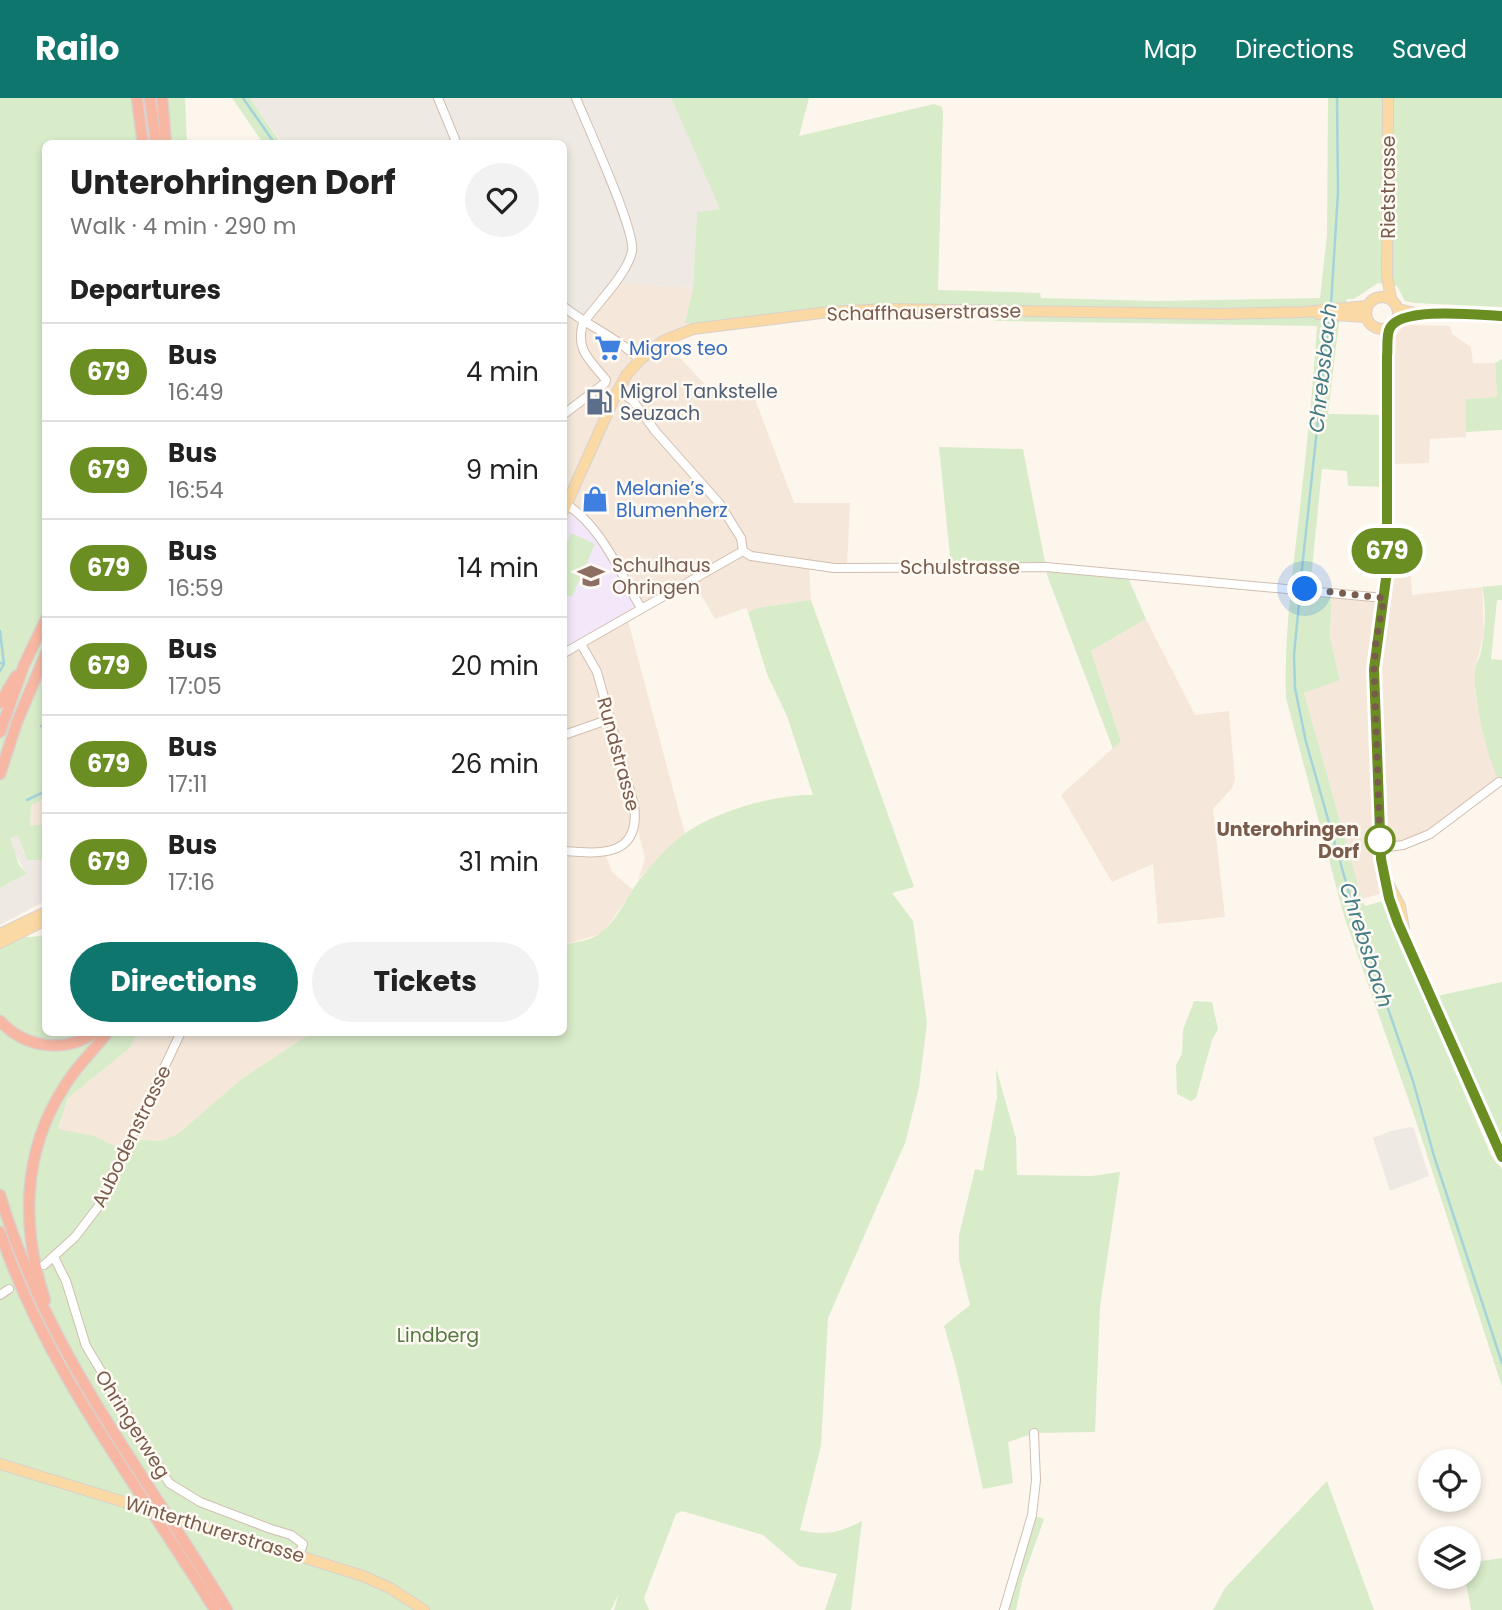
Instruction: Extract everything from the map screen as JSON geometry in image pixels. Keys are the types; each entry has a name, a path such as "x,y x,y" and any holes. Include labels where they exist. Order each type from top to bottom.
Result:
{"highway":[{"path":"136,98 142,140"},
{"path":"150,98 155,140"},
{"path":"162,98 166,140"},
{"path":"0,732 24,665 42,627"},
{"path":"0,775 24,704 42,662"},
{"path":"0,702 24,665"},
{"path":"0,1021 16,1035 42,1045 73,1043 88,1036"},
{"path":"57,1339 31,1245 28,1212 31,1174 42,1132 57,1097 80,1064 104,1036"},
{"path":"0,1195 26,1270 57,1339 106,1423 227,1610"},
{"path":"0,1232 23,1293 60,1367 102,1437 215,1610"}],"main road":[{"name":"Rietstrasse","path":"1388,98 1387,276 1391,299"},
{"name":"Rietstrasse","path":"1379,297 1387,276"},
{"path":"1387,356 1377,329 1370,324 1367,312 1379,297 1391,299 1398,309 1419,314 1502,316"},
{"name":"Schaffhauserstrasse","path":"567,503 618,390 640,360 663,341 693,329 849,311 913,308 1209,314 1367,312"},
{"path":"1398,309 1387,356 1387,546 1384,598 1374,669 1380,848 1391,903 1502,1158"},
{"path":"1377,329 1419,314"},
{"path":"0,934 42,914"},
{"path":"0,943 42,922"},
{"name":"Winterthurerstrasse","path":"0,1464 299,1555 372,1580 424,1610"}],"street":[{"path":"438,98 455,140"},
{"path":"567,412 602,386 606,380 580,345 583,323 629,261 633,248 625,218 576,98"},
{"path":"567,310 583,323 626,347 640,360"},
{"path":"567,651 743,551 741,538 719,503 656,432 633,401 618,390"},
{"path":"567,508 578,512 592,528 641,608"},
{"name":"Schulstrasse","path":"743,551 751,556 834,568 1046,567 1384,598"},
{"name":"Rundstrasse","path":"567,851 597,854 615,850 629,836 636,820 597,673 581,644"},
{"path":"567,735 610,719"},
{"path":"1380,848 1404,845 1430,834 1499,782"},
{"name":"Aubodenstrasse","path":"44,1265 75,1237 97,1207 179,1036"},
{"name":"Ohringerweg","path":"54,1257 66,1281 88,1350 169,1483 200,1502 291,1535 303,1544 299,1555"},
{"path":"0,1295 9,1289"},
{"path":"1004,1610 1032,1516 1036,1480 1034,1433"}],"shaded area":[{"path":"250,98 671,98 721,210 697,213 693,288 614,282 583,323 567,310 567,140 280,140"},
{"path":"614,282 693,288 685,323 708,326 664,341 720,400 731,397 755,399 794,503 850,503 847,567 809,565 811,600 762,607 748,612 746,608 715,619 692,579 627,617 685,834 638,880 645,858 636,822 629,836 605,853 612,872 633,890 600,934 567,944 567,306"},
{"path":"1450,326 1452,334 1471,347 1473,363 1495,363 1497,397 1466,399 1466,437 1430,439 1429,463 1394,464 1395,337 1402,327"},
{"name":"Schulhaus Ohringen","path":"573,514 579,518 602,546 636,606 567,646 567,522"},
{"path":"1387,571 1411,571 1412,595 1482,587 1484,632 1475,670 1475,692 1499,782 1430,834 1380,848 1387,892 1362,899 1304,693 1340,679 1330,637 1332,592 1384,598"},
{"path":"1146,619 1195,715 1229,711 1235,780 1232,788 1213,809 1225,917 1158,924 1153,864 1112,882 1061,795 1121,741 1091,651"},
{"path":"42,800 42,825 30,827 31,805"},
{"path":"18,836 24,854 42,859 42,903 0,925 0,888 26,873 12,849 9,838"},
{"path":"136,1036 306,1036 240,1080 178,1134 160,1141 131,1139 125,1152 58,1130 68,1098 130,1048"},
{"path":"1411,1127 1414,1129 1429,1176 1390,1191 1373,1138"}],"green space":[{"path":"0,98 185,98 187,140 42,140 42,800 31,805 30,826 42,824 42,860 27,860 18,836 10,838 19,865 27,873 0,888"},
{"path":"232,98 250,98 279,140 261,140"},
{"path":"671,98 809,98 799,136 934,104 942,107 938,290 1040,293 1041,298 1156,301 1320,298 1327,235 1328,98 1502,98 1502,307 1414,303 1405,301 1397,286 1378,283 1354,299 1347,299 1339,322 1328,414 1387,415 1387,487 1348,486 1347,471 1322,469 1310,589 1332,592 1330,637 1340,680 1304,693 1362,899 1365,906 1387,900 1424,990 1424,1000 1491,1155 1502,1169 1502,1387 1416,1121 1344,916 1286,698 1289,607 1317,326 994,321 991,310 913,308 708,326 685,323 693,288 697,212 720,209"},
{"path":"1502,359 1502,430 1466,432 1466,399 1497,397 1495,363"},
{"path":"939,447 1023,449 1046,567 951,566"},
{"path":"571,533 595,544 572,597 567,595 567,543"},
{"path":"1046,567 1126,573 1146,619 1091,651 1121,741 1113,749 1047,575"},
{"path":"1502,585 1502,600 1497,600 1491,659 1502,660 1502,786 1487,748 1479,712 1475,669 1484,630 1482,587"},
{"name":"Lindberg","path":"811,600 914,887 892,893 913,921 927,1023 919,1087 905,1143 828,1318 821,1446 800,1530 831,1532 862,1521 851,1610 825,1610 837,1574 799,1566 763,1535 682,1511 676,1514 644,1598 649,1610 614,1610 619,1593 611,1610 0,1610 0,927 3,933 14,936 42,935 42,1036 136,1036 130,1048 68,1098 58,1129 94,1136 125,1151 131,1139 160,1141 178,1134 240,1080 306,1036 567,1036 567,944 591,938 606,929 653,864 673,843 695,827 721,814 752,804 784,797 813,795 787,716 767,674 748,612 762,607"},
{"path":"1502,982 1502,1158 1432,997"},
{"path":"1194,1001 1212,1002 1218,1029 1212,1040 1196,1098 1191,1101 1177,1094 1176,1065 1182,1054 1183,1030"},
{"path":"996,1068 1016,1138 1017,1175 1092,1176 1120,1172 1100,1307 1095,1432 1035,1433 1008,1442 1013,1483 983,1489 944,1326 970,1305 959,1260 959,1235 975,1169 983,1171 997,1097"},
{"path":"1327,1481 1374,1610 1213,1610 1225,1588"},
{"path":"1032,1515 1044,1519 1022,1581 1016,1610 1004,1610"},
{"path":"1502,1558 1502,1610 1471,1610 1467,1589 1481,1589 1481,1561"}],"waterway":[{"path":"243,98 272,140"},
{"name":"Chrebsbach","path":"1331,305 1338,192 1337,98"},
{"name":"Chrebsbach","path":"1300,587 1329,318"},
{"name":"Chrebsbach","path":"1300,593 1294,655 1295,688 1306,742 1353,907 1413,1081 1434,1156 1502,1363"},
{"path":"0,631 4,664"},
{"path":"0,663 4,664 0,671"},
{"path":"27,800 42,793"}],"bus line":[{"name":"679","path":"1502,316 1419,314 1396,321 1390,328 1387,356 1387,571 1374,669 1381,859 1389,898 1502,1157"}],"place":[{"name":"Migros teo","path":"608,348"},
{"name":"Migrol Tankstelle Seuzach","path":"599,402"},
{"name":"Melanie’s Blumenherz","path":"595,499"},
{"name":"Schulhaus Ohringen","path":"591,576"},
{"name":"Unterohringen Dorf","path":"1380,840"}],"route":[{"path":"1305,589 1384,598 1374,669 1380,840"}]}
